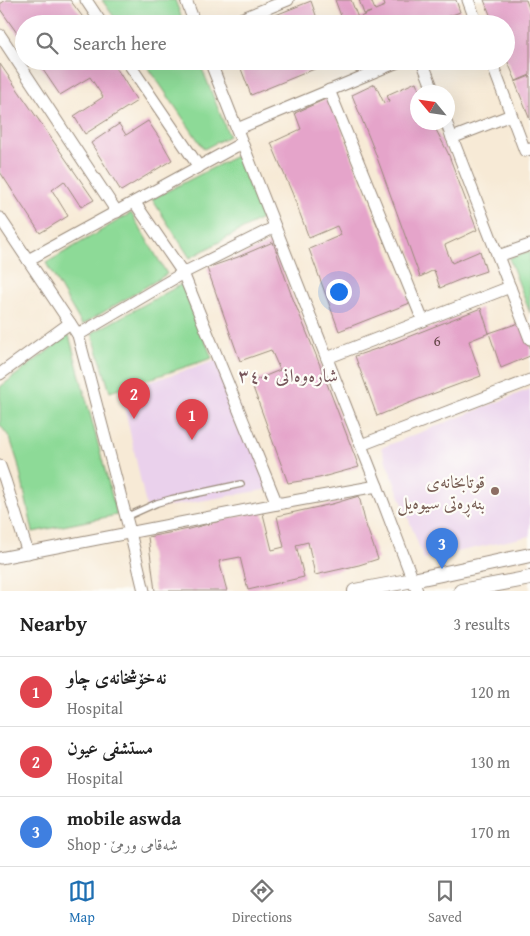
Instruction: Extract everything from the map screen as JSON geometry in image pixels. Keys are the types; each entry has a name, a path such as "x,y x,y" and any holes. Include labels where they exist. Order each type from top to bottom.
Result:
{"street":[{"path":"86,0 96,15"},
{"path":"186,0 192,15"},
{"path":"250,15 288,0"},
{"path":"468,0 474,15"},
{"path":"0,36 15,59"},
{"path":"23,70 117,212"},
{"path":"134,70 199,167"},
{"path":"213,70 415,586"},
{"path":"236,129 378,70"},
{"path":"425,70 431,85"},
{"path":"494,70 525,151 530,149"},
{"path":"329,90 423,321"},
{"path":"452,138 512,115"},
{"path":"449,130 530,339"},
{"path":"28,260 242,143"},
{"path":"135,203 183,273 277,504"},
{"path":"2,226 28,260 78,335 144,591"},
{"path":"78,335 183,273 275,227"},
{"path":"498,256 530,245"},
{"path":"327,358 510,287"},
{"path":"0,374 70,323"},
{"path":"361,445 530,380"},
{"path":"0,466 28,553"},
{"path":"0,558 377,486"},
{"path":"356,591 415,586 530,555"},
{"path":"461,591 523,583"}],"lane":[{"path":"126,517 157,503 241,484"}],"shaded area":[{"path":"221,359 270,489 147,510 121,391"},
{"path":"530,389 530,536 424,559 381,448"}],"green space":[{"path":"102,0 175,0 181,15 113,15"},
{"path":"150,70 203,70 229,136 204,149"},
{"path":"236,156 263,218 190,258 152,199"},
{"path":"131,213 167,274 82,325 46,263"},
{"path":"530,252 530,313 509,258"},
{"path":"182,284 212,358 110,392 92,333"},
{"path":"69,335 117,515 33,532 18,463 10,438 0,425 0,387"}],"building":[{"path":"6,0 70,0 81,15 15,15 15,30 0,9 0,4"},
{"path":"335,0 351,0 357,15 341,15"},
{"path":"359,0 371,0 375,10 385,6 383,0 456,0 460,12 452,15 364,15 371,12 364,14"},
{"path":"484,0 526,0 530,11 530,75 516,81 511,70 515,70 515,15 490,15"},
{"path":"311,1 316,15 276,15"},
{"path":"0,64 94,200 81,207 64,181 52,190 68,216 40,233 0,172"},
{"path":"43,70 118,70 137,101 85,134 74,116 103,97 90,77 60,95"},
{"path":"241,70 312,70 251,95"},
{"path":"530,76 530,120 515,82"},
{"path":"416,82 417,85 410,85 410,130 436,130 448,153 477,230 445,245 447,251 452,263 480,251 486,271 440,288 434,270 420,277 375,152 352,95 375,84 384,103 389,101 387,95"},
{"path":"330,97 375,220 410,303 339,331 309,249 341,235 337,226 309,238 271,143 301,129 295,113"},
{"path":"148,121 172,160 121,191 91,143 119,124 126,135"},
{"path":"273,242 291,294 359,467 319,478 288,483 251,382 280,370 271,350 240,361 207,268"},
{"path":"481,308 489,333 469,341 481,376 377,416 355,356"},
{"path":"522,322 530,342 530,356 501,368 489,333"},
{"path":"359,496 366,525 378,559 315,575 308,542 296,545 304,577 248,590 240,557 219,561 227,591 155,591 148,537 189,529 262,510 272,550 284,547 277,516"}],"place":[{"name":"مستشفى عيون","path":"134,419"},
{"name":"نەخۆشخانەی چاو","path":"192,440"},
{"name":"قوتابخانەی بنەڕەتی سیوەیل","path":"495,491"},
{"name":"mobile aswda","path":"442,569"}],"district":[{"name":"شارەوەانی ٣٤٠","path":"288,375"}]}
